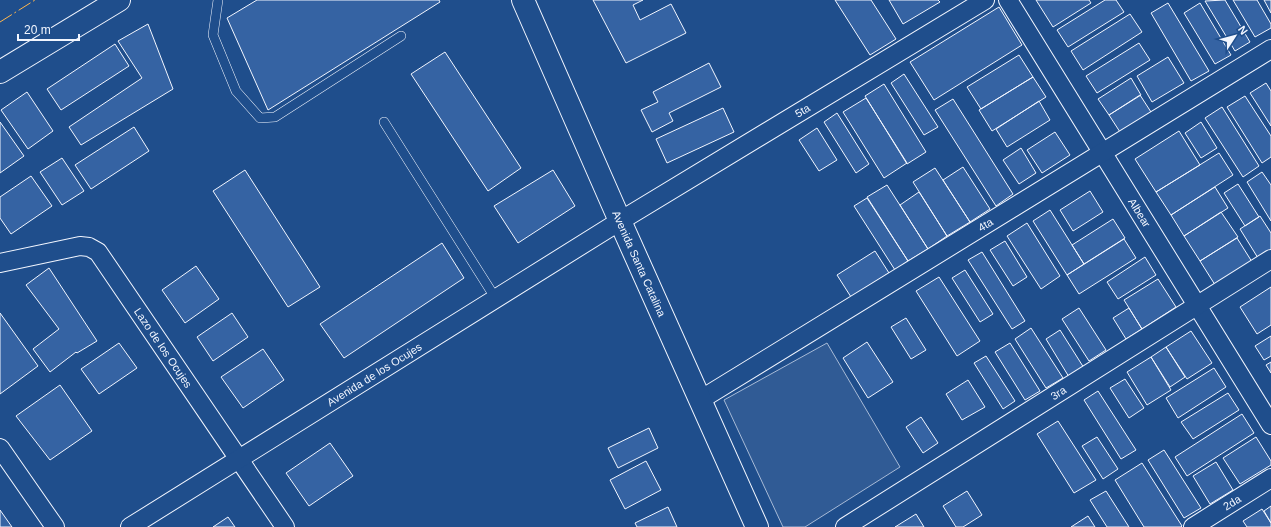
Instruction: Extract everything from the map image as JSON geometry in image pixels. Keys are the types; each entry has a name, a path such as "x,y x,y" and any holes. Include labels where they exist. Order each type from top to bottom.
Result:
{"main road":[{"path":"0,72 119,0"},
{"name":"Avenida Santa Catalina","path":"523,0 620,222 757,527"}],"street":[{"name":"5ta","path":"620,222 984,0"},
{"name":"Albear","path":"1008,0 1271,425"},
{"name":"4ta","path":"700,400 1271,49"},
{"name":"Avenida de los Ocujes","path":"130,527 620,222"},
{"name":"Lazo de los Ocujes","path":"0,263 80,246 89,247 98,252 285,527"},
{"name":"3ra","path":"845,527 1271,259"},
{"path":"0,448 55,527"},
{"name":"2da","path":"1193,527 1271,478"}],"lane":[{"path":"218,0 214,35 236,91 260,118 275,117 401,36"},
{"path":"384,122 496,299"}],"shaded area":[{"path":"827,343 900,467 805,527 783,527 724,400"}],"building":[{"path":"257,0 439,0 440,2 268,110 227,18"},
{"path":"593,0 643,0 633,5 640,20 671,4 686,33 626,63"},
{"path":"835,0 871,0 896,39 870,55"},
{"path":"889,0 938,0 940,2 903,24"},
{"path":"1036,0 1089,0 1091,3 1053,27"},
{"path":"1105,0 1116,0 1124,12 1068,47 1057,30"},
{"path":"1225,0 1250,42 1235,51 1205,1"},
{"path":"1233,0 1257,0 1271,24 1271,28 1255,37"},
{"path":"1264,0 1271,0 1271,13"},
{"path":"1168,3 1209,71 1191,81 1151,13"},
{"path":"1200,3 1231,55 1215,64 1184,13"},
{"path":"999,7 1022,45 934,100 910,62"},
{"path":"1130,14 1142,32 1083,70 1071,51"},
{"path":"148,24 173,89 81,145 69,127 142,78 118,41"},
{"path":"1139,43 1150,60 1097,93 1086,76"},
{"path":"115,44 129,66 61,110 47,89"},
{"path":"445,52 521,168 488,191 411,74"},
{"path":"1019,55 1033,77 981,109 967,87"},
{"path":"1168,57 1184,83 1152,102 1137,76"},
{"path":"709,63 721,87 669,113 673,121 652,132 641,110 658,102 653,92"},
{"path":"904,74 938,127 924,135 891,83"},
{"path":"1033,77 1046,97 992,131 979,110"},
{"path":"1131,78 1141,95 1109,115 1098,99"},
{"path":"1266,83 1271,91 1271,126 1250,93"},
{"path":"884,84 926,152 907,164 865,96"},
{"path":"27,92 53,131 28,149 1,110"},
{"path":"1140,95 1151,112 1120,132 1109,115"},
{"path":"1245,96 1271,136 1271,157 1262,163 1227,107"},
{"path":"866,98 907,163 884,178 843,112"},
{"path":"953,99 1013,194 996,206 935,110"},
{"path":"1039,101 1050,120 1007,147 996,129"},
{"path":"1222,107 1259,166 1243,177 1205,118"},
{"path":"723,108 734,132 667,163 656,139"},
{"path":"837,113 869,164 856,173 824,122"},
{"path":"0,122 24,156 0,173"},
{"path":"1201,122 1217,148 1201,158 1185,133"},
{"path":"134,127 149,151 91,189 75,165"},
{"path":"817,128 837,160 819,171 799,140"},
{"path":"1179,131 1200,165 1156,192 1135,159"},
{"path":"1055,132 1070,155 1042,173 1027,150"},
{"path":"1021,148 1036,173 1019,184 1003,160"},
{"path":"1219,153 1233,175 1171,215 1156,192"},
{"path":"62,158 84,191 62,205 40,172"},
{"path":"963,167 990,209 970,222 943,180"},
{"path":"935,168 970,222 947,236 913,182"},
{"path":"245,170 320,287 288,307 213,191"},
{"path":"553,170 575,206 518,243 494,206"},
{"path":"1262,172 1271,185 1271,221 1247,182"},
{"path":"31,176 52,206 11,234 0,218 0,197"},
{"path":"1238,184 1259,217 1245,226 1224,193"},
{"path":"887,185 928,249 908,261 867,197"},
{"path":"1215,187 1228,208 1184,236 1171,215"},
{"path":"1090,191 1103,212 1073,231 1060,210"},
{"path":"919,192 947,236 928,249 900,205"},
{"path":"867,198 908,261 895,270 854,206"},
{"path":"1050,210 1084,264 1067,275 1033,221"},
{"path":"1221,212 1238,237 1200,261 1184,236"},
{"path":"1260,216 1271,233 1271,250 1258,258 1240,229"},
{"path":"1113,219 1125,238 1084,264 1072,245"},
{"path":"1027,223 1060,276 1041,289 1007,236"},
{"path":"1237,238 1254,265 1217,288 1200,261"},
{"path":"1124,239 1136,258 1079,294 1067,275"},
{"path":"1005,241 1027,277 1013,286 990,250"},
{"path":"442,243 464,278 344,358 320,324"},
{"path":"875,251 889,273 851,297 837,275"},
{"path":"982,252 1025,321 1012,329 968,260"},
{"path":"1145,257 1156,275 1118,299 1107,282"},
{"path":"196,266 219,299 185,323 162,290"},
{"path":"49,268 97,341 77,353 76,352 50,372 33,349 59,329 26,285"},
{"path":"965,270 993,314 980,322 952,278"},
{"path":"939,277 980,341 957,356 916,291"},
{"path":"1158,279 1176,307 1142,329 1124,300"},
{"path":"1271,287 1271,325 1257,334 1240,307"},
{"path":"1079,308 1106,350 1089,361 1062,319"},
{"path":"1129,308 1142,329 1126,339 1113,318"},
{"path":"0,313 38,366 0,394"},
{"path":"232,313 248,337 213,361 197,337"},
{"path":"906,318 926,350 911,359 891,327"},
{"path":"1031,328 1063,378 1046,388 1015,339"},
{"path":"1060,330 1084,368 1069,377 1046,339"},
{"path":"1191,331 1212,363 1187,379 1166,347"},
{"path":"1271,336 1271,356 1264,360 1255,346"},
{"path":"867,342 893,382 868,398 843,358"},
{"path":"119,343 137,368 99,394 81,369"},
{"path":"1010,343 1040,391 1025,400 995,352"},
{"path":"1166,347 1185,377 1170,387 1151,357"},
{"path":"263,349 284,380 243,408 221,377"},
{"path":"986,356 1015,401 1003,409 974,363"},
{"path":"1151,357 1171,390 1147,405 1127,372"},
{"path":"1271,362 1271,373 1266,365"},
{"path":"1214,368 1226,387 1178,418 1166,398"},
{"path":"1125,379 1144,408 1129,418 1110,388"},
{"path":"968,380 985,407 962,420 946,394"},
{"path":"60,385 92,431 50,460 16,416"},
{"path":"1098,391 1136,450 1121,459 1084,400"},
{"path":"1228,393 1239,410 1193,439 1181,422"},
{"path":"1242,414 1254,433 1187,476 1175,457"},
{"path":"921,417 938,443 923,453 906,427"},
{"path":"1058,421 1096,480 1074,493 1037,434"},
{"path":"649,428 658,448 618,468 608,448"},
{"path":"1097,437 1118,469 1103,479 1082,446"},
{"path":"1256,437 1271,461 1271,465 1240,484 1223,458"},
{"path":"330,443 353,476 309,506 286,473"},
{"path":"1164,450 1201,508 1184,518 1148,460"},
{"path":"646,461 661,490 625,509 610,480"},
{"path":"1216,462 1233,490 1210,504 1193,476"},
{"path":"1142,463 1182,526 1181,527 1144,527 1115,480"},
{"path":"967,491 982,515 963,527 956,527 943,506"},
{"path":"1106,491 1129,527 1107,527 1090,500"},
{"path":"1271,506 1271,523 1264,511"},
{"path":"668,507 677,527 637,527 635,523"},
{"path":"1262,509 1271,523 1271,527 1247,527 1243,521"},
{"path":"0,510 12,527 0,527"},
{"path":"916,514 924,527 895,527"},
{"path":"1088,516 1095,527 1071,527"},
{"path":"228,517 235,527 213,527"}],"power":[{"path":"0,22 35,0"}]}
